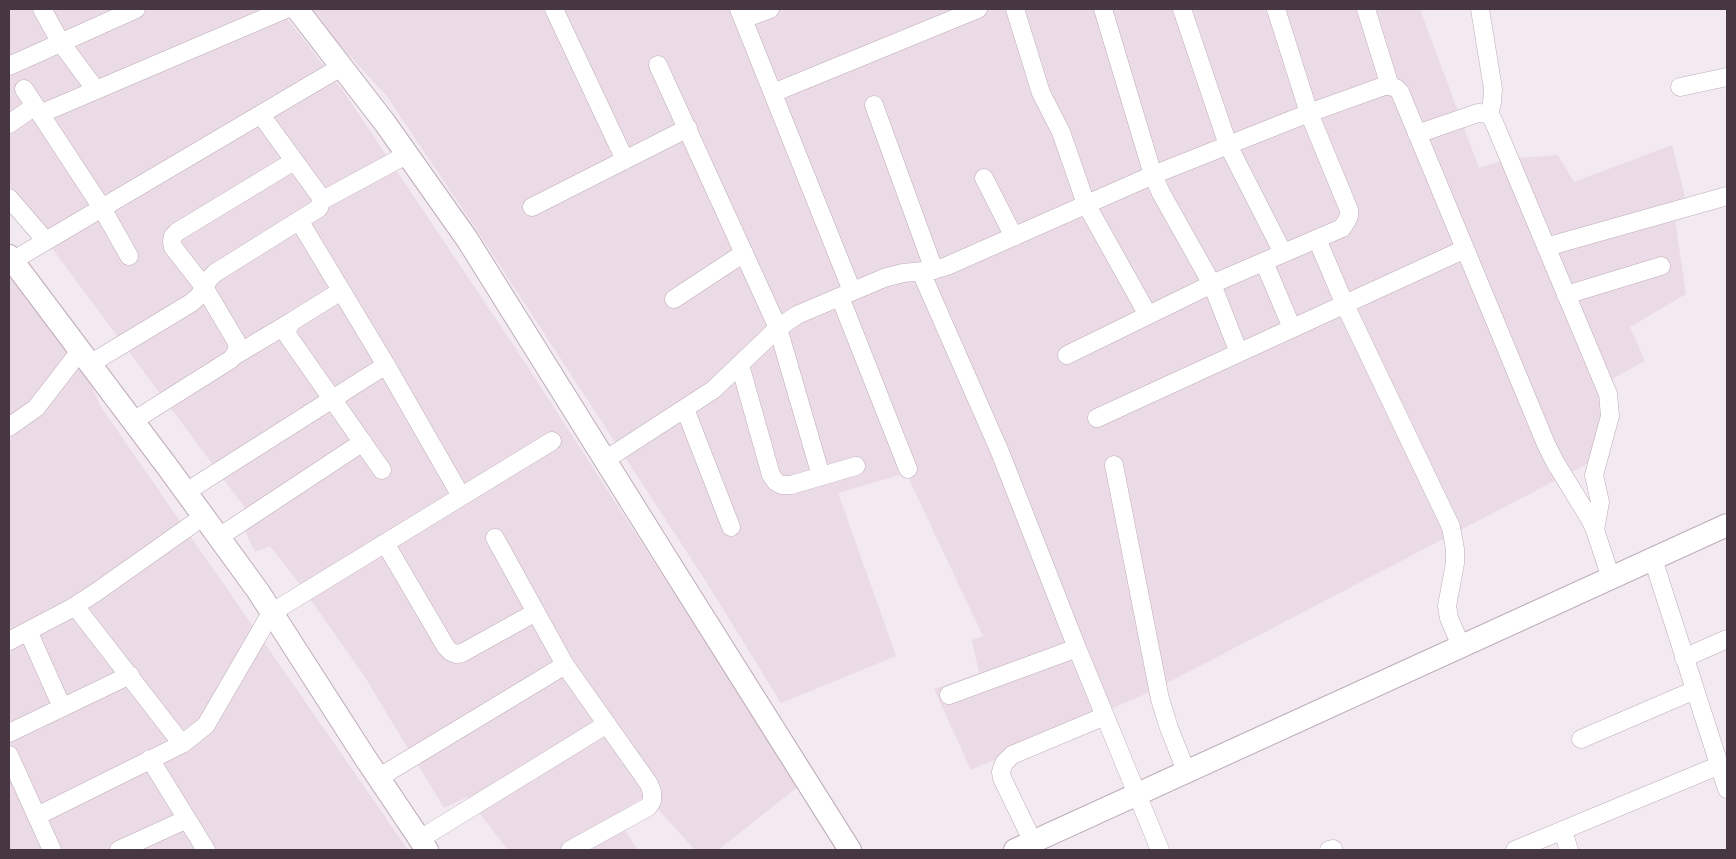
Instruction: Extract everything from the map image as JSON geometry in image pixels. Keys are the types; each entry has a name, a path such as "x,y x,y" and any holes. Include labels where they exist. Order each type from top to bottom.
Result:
{"street":[{"path":"42,9 61,43 96,90"},
{"path":"9,66 136,9"},
{"path":"9,124 38,110 96,90 286,9"},
{"path":"297,9 408,154 467,239 850,850"},
{"path":"554,9 625,160"},
{"path":"770,9 741,14 846,294 908,469"},
{"path":"772,93 978,9"},
{"path":"1015,9 1041,93 1061,132 1086,204 1148,315"},
{"path":"1104,9 1153,175 1161,193 1212,284 1239,353"},
{"path":"1182,9 1228,146 1283,253"},
{"path":"1067,355 1212,284 1342,228 1349,216 1349,210 1309,113 1276,9"},
{"path":"1366,9 1390,86"},
{"path":"1480,9 1493,89 1489,114 1608,394 1610,416 1594,475 1600,502 1595,530"},
{"path":"658,64 778,328 821,476"},
{"path":"341,67 46,241 10,259 204,516 258,591 270,613 423,845 607,724"},
{"path":"1680,87 1727,76"},
{"path":"605,460 713,390 778,328 797,316 884,278 903,273 928,271 954,264 1153,175 1309,113 1384,86 1390,86 1400,92 1546,444 1595,530 1611,578"},
{"path":"24,90 102,208 129,256"},
{"path":"874,106 928,271 1077,648 1160,850"},
{"path":"1417,134 1478,113 1489,114"},
{"path":"9,426 36,408 85,358 191,303 199,296 215,273 300,222 319,208 320,196 261,115"},
{"path":"532,207 688,128"},
{"path":"321,201 408,154"},
{"path":"234,356 238,348 236,341 204,287 173,246 173,236 294,161"},
{"path":"984,178 1014,237"},
{"path":"1546,247 1727,196"},
{"path":"9,198 46,241"},
{"path":"300,222 461,496"},
{"path":"1317,238 1345,305 1450,527 1455,549 1455,563 1447,606 1449,618 1461,646"},
{"path":"1097,418 1345,305 1464,248"},
{"path":"674,299 744,253"},
{"path":"1264,262 1292,328"},
{"path":"1566,295 1661,266"},
{"path":"133,422 234,356 341,291"},
{"path":"291,322 287,331 288,336 382,470"},
{"path":"740,365 771,475 776,482 791,485 856,466"},
{"path":"186,492 386,366"},
{"path":"685,409 731,527"},
{"path":"37,816 182,744 206,725 270,613 552,441"},
{"path":"219,537 363,442"},
{"path":"1114,465 1162,705 1186,771"},
{"path":"62,707 15,633 75,606 204,516"},
{"path":"1105,716 1012,755 1004,763 1001,772 1002,778 1024,846 1727,525"},
{"path":"495,538 565,664 649,784 652,792 652,801 648,807 570,850"},
{"path":"385,543 446,647 451,652 456,654 462,653 536,612"},
{"path":"1653,559 1727,789"},
{"path":"75,606 182,744"},
{"path":"1684,658 1727,639"},
{"path":"949,694 1077,648"},
{"path":"378,778 565,664"},
{"path":"9,733 130,675"},
{"path":"1581,739 1695,690"},
{"path":"9,754 52,850"},
{"path":"150,759 206,850"},
{"path":"1515,850 1720,766"},
{"path":"119,850 187,819"},
{"path":"1563,830 1569,850"}],"shaded area":[{"path":"9,9 280,9 344,92 520,355 799,786 718,850 695,850 646,796 615,815 638,850 508,850 467,797 444,808 363,674 270,546 255,552 243,527 254,520 9,193"},
{"path":"309,9 1420,9 1479,168 1506,159 1558,155 1574,182 1672,145 1685,197 1674,213 1686,294 1630,327 1645,361 1606,382 1609,397 1595,445 1587,464 1152,691 971,770 934,689 979,673 972,640 983,636 906,473 838,493 896,656 781,703 705,580 476,229 386,95 318,22"},
{"path":"9,246 54,303 101,407 408,850 9,850"}]}
